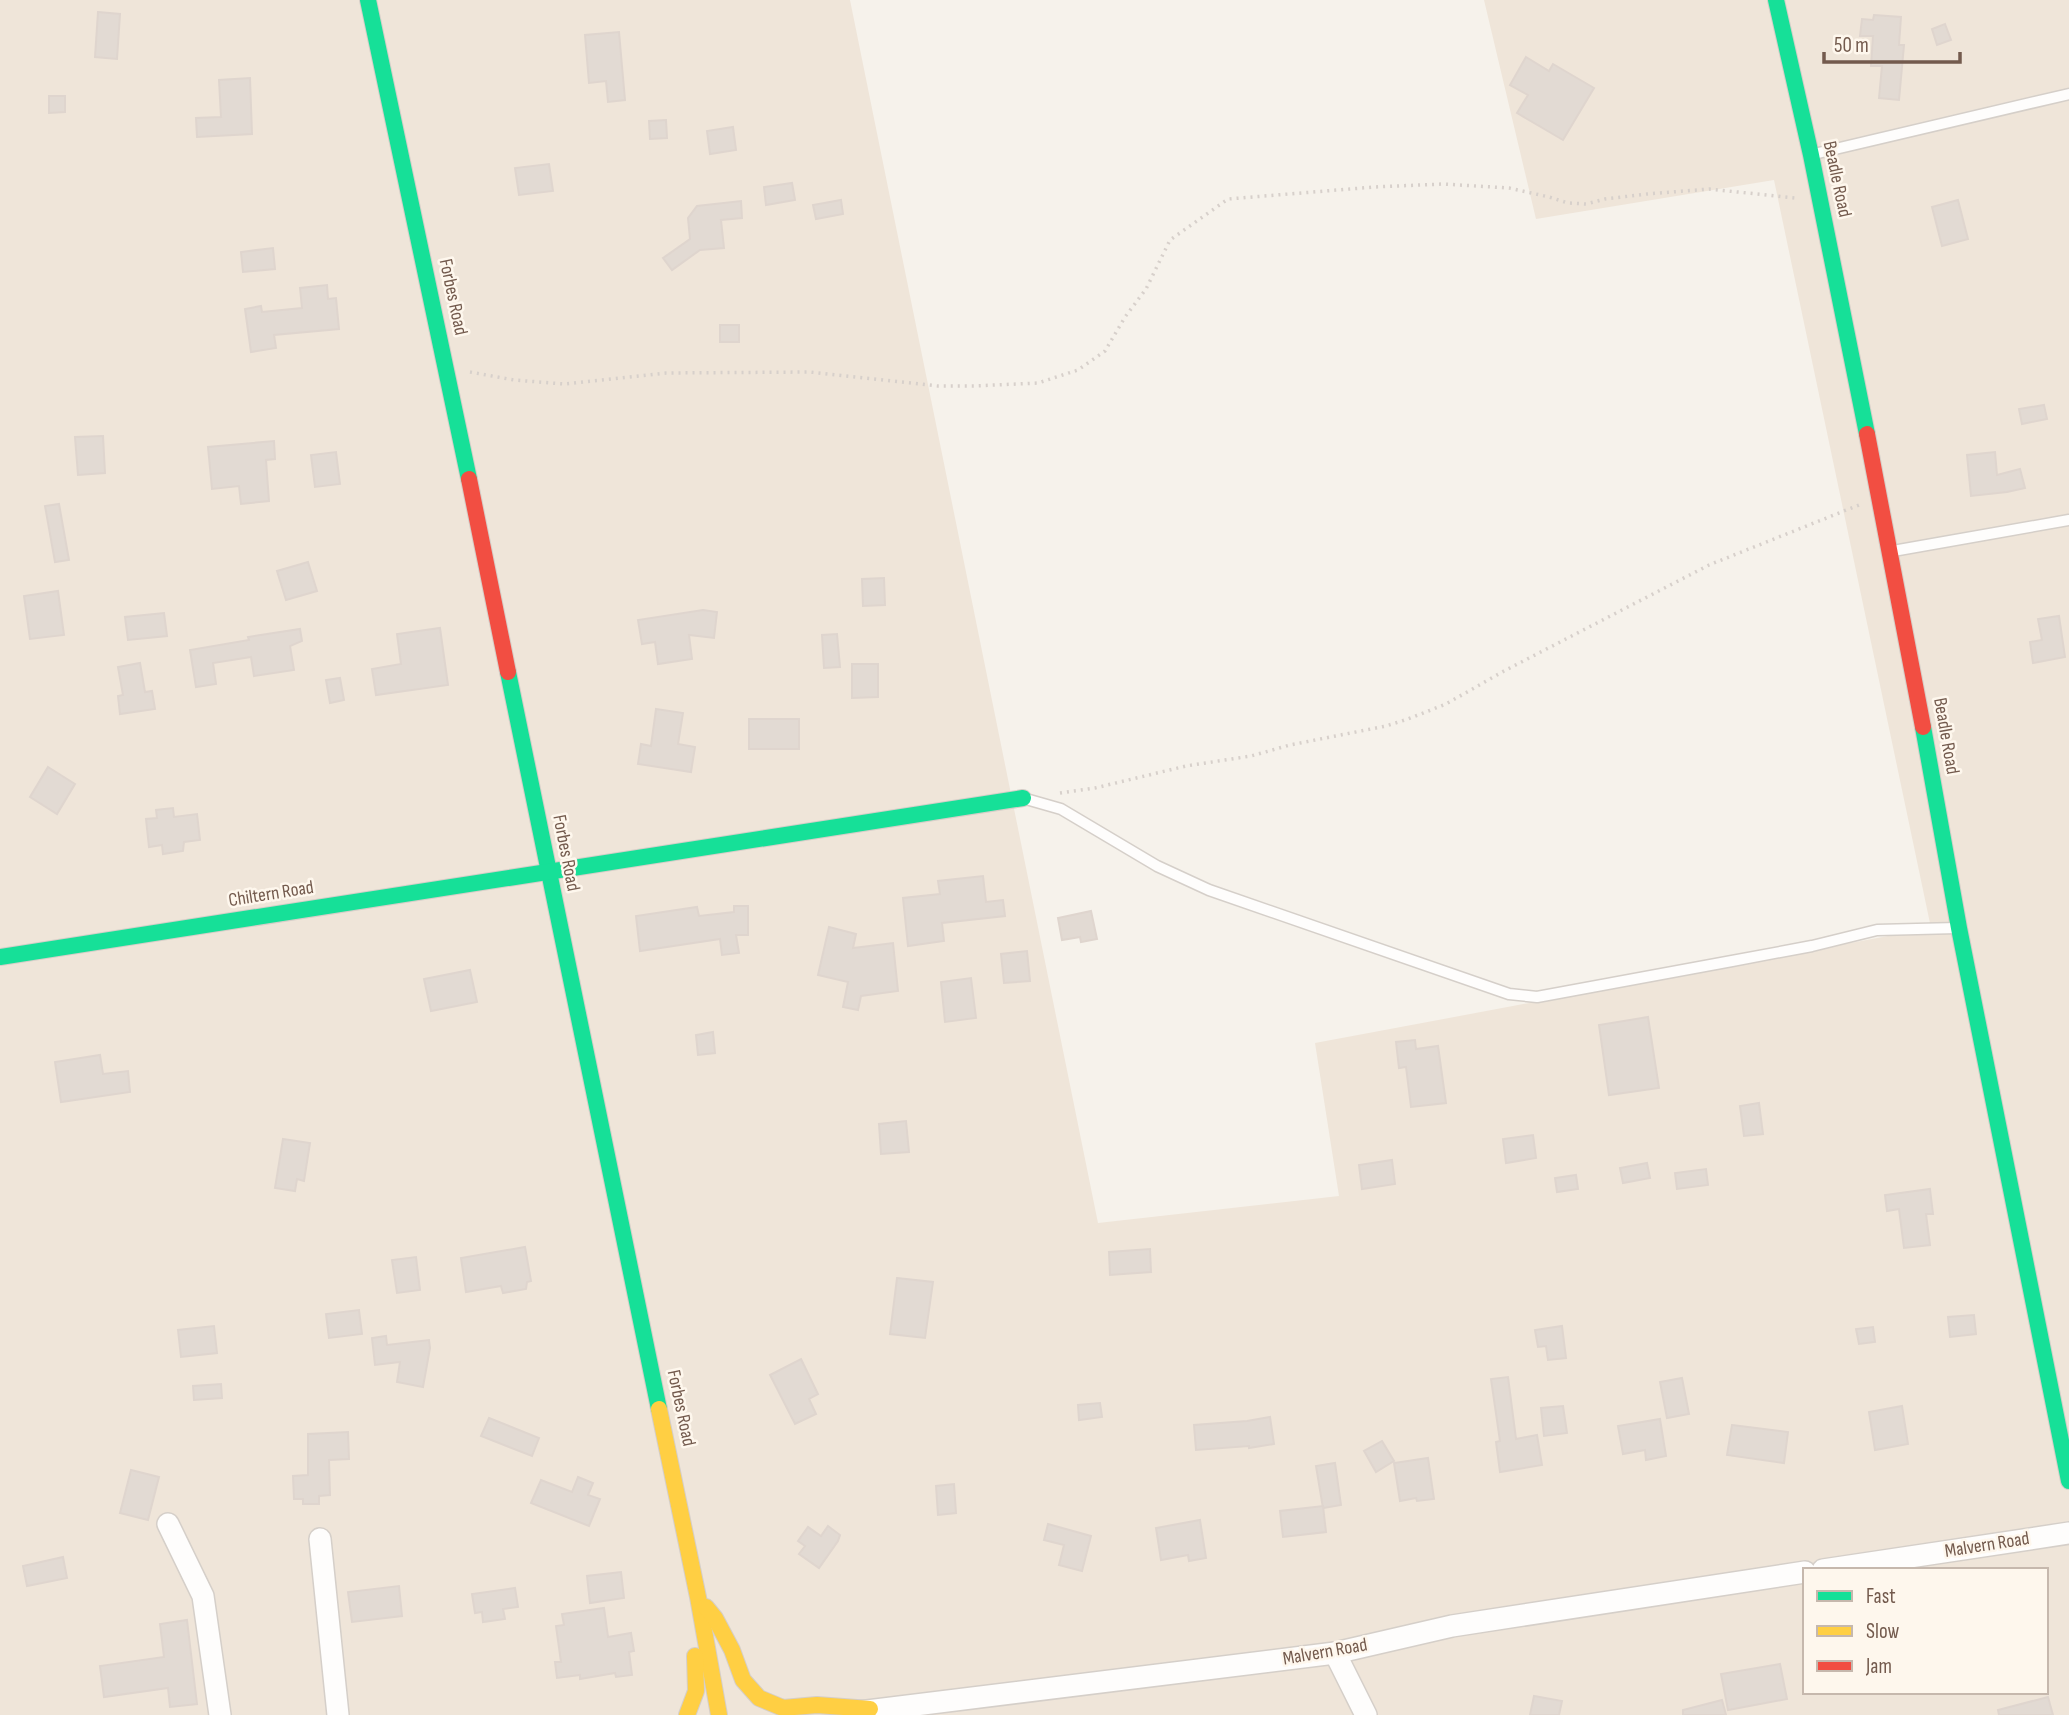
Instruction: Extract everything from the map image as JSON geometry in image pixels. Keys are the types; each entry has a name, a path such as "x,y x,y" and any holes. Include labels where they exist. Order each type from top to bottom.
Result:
{"street":[{"name":"Forbes Road","path":"368,0 447,368 698,1597 719,1715"},
{"name":"Beadle Road","path":"1776,0 1821,202 1880,496 1959,928 2069,1481"},
{"name":"Chiltern Road","path":"0,957 1023,798"},
{"path":"168,1524 204,1596 220,1715"},
{"name":"Malvern Road","path":"1835,1568 2069,1533"},
{"path":"320,1539 338,1715"},
{"name":"Malvern Road","path":"842,1715 1335,1653 1452,1626 1803,1572"},
{"path":"698,1597 715,1618 732,1650 743,1679 759,1698 783,1708 817,1705 865,1712"},
{"path":"687,1715 696,1691 694,1626 698,1597"},
{"path":"1335,1653 1366,1715"}],"lane":[{"path":"1811,155 2069,94"},
{"path":"1891,552 2069,520"},
{"path":"1023,798 1061,809 1157,866 1209,890 1509,994 1537,997 1812,946 1877,930 1959,928"}],"path":[{"path":"447,368 513,380 564,384 666,373 810,372 938,386 1038,383 1078,370 1105,351 1146,289 1170,240 1228,199 1443,184 1509,188 1568,203 1586,204 1605,199 1709,189 1764,193 1821,202"},
{"path":"1059,793 1095,788 1186,766 1251,756 1408,719 1446,704 1709,565 1880,496"}],"shaded area":[{"path":"0,0 850,0 1098,1223 1339,1196 1315,1043 1931,928 1774,180 1536,219 1484,0 2069,0 2069,1715 0,1715"}],"building":[{"path":"98,12 120,14 117,59 95,57"},
{"path":"1874,15 1901,17 1899,45 1904,45 1899,100 1879,98 1882,66 1871,66 1873,36 1860,36 1862,19 1873,20"},
{"path":"1945,24 1951,40 1937,45 1932,29"},
{"path":"619,32 625,100 608,102 606,81 589,83 585,35"},
{"path":"1526,57 1549,71 1553,64 1594,88 1563,140 1517,113 1528,95 1510,85"},
{"path":"250,78 252,134 197,137 196,118 221,117 219,80"},
{"path":"49,96 65,96 65,112 49,113"},
{"path":"666,120 667,138 650,139 649,121"},
{"path":"733,127 736,150 710,154 707,131"},
{"path":"549,164 553,191 519,195 515,168"},
{"path":"792,183 795,200 766,205 764,187"},
{"path":"841,200 843,214 816,219 813,205"},
{"path":"1958,200 1968,239 1942,246 1932,207"},
{"path":"741,201 742,218 721,220 724,248 700,250 672,270 663,258 690,239 688,218 697,206"},
{"path":"273,248 275,269 243,272 241,252"},
{"path":"327,285 328,299 336,298 339,329 274,335 276,348 251,352 245,309 261,306 262,312 302,308 300,288"},
{"path":"720,325 739,325 739,342 720,342"},
{"path":"2044,405 2047,419 2022,424 2019,409"},
{"path":"103,436 105,473 78,475 75,437"},
{"path":"274,441 275,459 266,460 269,501 241,504 239,486 212,489 208,447"},
{"path":"336,452 340,484 315,487 311,455"},
{"path":"1995,452 1997,475 2020,469 2025,488 1971,496 1967,455"},
{"path":"59,504 69,560 55,562 45,506"},
{"path":"308,562 317,591 286,600 277,571"},
{"path":"884,578 885,605 863,606 862,579"},
{"path":"58,591 64,635 30,639 24,596"},
{"path":"703,610 717,612 714,638 689,635 692,659 658,664 655,642 642,644 638,620"},
{"path":"164,613 167,636 128,640 125,617"},
{"path":"2059,616 2065,657 2033,663 2030,642 2042,640 2038,619"},
{"path":"440,628 448,685 376,695 372,669 401,664 397,634"},
{"path":"300,629 302,641 290,646 294,670 254,676 251,657 213,663 216,684 196,687 190,650"},
{"path":"837,634 840,667 824,668 822,635"},
{"path":"140,663 145,692 152,691 155,709 120,714 118,696 123,695 118,667"},
{"path":"852,664 878,664 878,697 852,698"},
{"path":"340,678 344,700 330,703 326,680"},
{"path":"656,709 683,713 678,744 695,747 691,772 638,764 641,744 651,746"},
{"path":"749,719 799,719 799,749 749,749"},
{"path":"48,767 75,784 57,814 30,797"},
{"path":"173,808 174,817 197,814 200,840 184,842 183,851 163,854 162,845 149,847 146,819 157,818 156,810"},
{"path":"983,876 986,902 1003,900 1005,916 942,923 944,941 908,946 903,898 940,894 938,881"},
{"path":"734,906 748,906 748,935 736,935 739,953 722,955 720,939 640,951 636,916 697,907 699,916 734,912"},
{"path":"1091,911 1097,939 1081,942 1080,937 1062,940 1058,918"},
{"path":"829,927 856,934 853,948 893,943 898,991 861,996 858,1010 843,1007 848,982 818,975"},
{"path":"1027,951 1030,981 1004,983 1001,954"},
{"path":"470,970 477,1002 431,1011 424,979"},
{"path":"971,978 976,1018 945,1022 941,982"},
{"path":"1648,1017 1659,1088 1609,1095 1599,1025"},
{"path":"713,1032 715,1053 698,1055 696,1035"},
{"path":"1415,1040 1416,1049 1438,1046 1446,1103 1411,1107 1406,1067 1399,1068 1396,1042"},
{"path":"100,1055 103,1074 128,1071 130,1092 61,1102 55,1062"},
{"path":"1759,1103 1763,1134 1744,1136 1740,1106"},
{"path":"906,1121 909,1152 881,1154 879,1124"},
{"path":"1533,1135 1536,1158 1506,1163 1503,1139"},
{"path":"283,1139 310,1143 304,1181 297,1179 295,1191 275,1188"},
{"path":"1392,1160 1395,1184 1362,1189 1359,1165"},
{"path":"1647,1163 1650,1178 1623,1183 1620,1168"},
{"path":"1706,1169 1708,1185 1677,1189 1675,1173"},
{"path":"1576,1175 1578,1189 1557,1192 1555,1178"},
{"path":"1930,1189 1933,1214 1926,1214 1930,1245 1904,1248 1899,1209 1887,1211 1885,1195"},
{"path":"525,1247 531,1281 527,1282 526,1289 503,1293 501,1286 466,1292 461,1258"},
{"path":"1150,1249 1151,1272 1110,1275 1109,1252"},
{"path":"416,1257 420,1290 397,1293 392,1260"},
{"path":"897,1278 933,1282 925,1338 890,1334"},
{"path":"359,1310 362,1334 329,1338 326,1314"},
{"path":"1974,1315 1976,1334 1950,1337 1948,1317"},
{"path":"214,1326 217,1353 181,1357 178,1330"},
{"path":"1562,1326 1566,1358 1548,1360 1546,1346 1538,1347 1535,1330"},
{"path":"1873,1327 1875,1342 1859,1344 1856,1329"},
{"path":"386,1336 387,1345 429,1340 423,1387 397,1382 400,1362 375,1365 372,1338"},
{"path":"801,1359 818,1394 809,1399 816,1414 795,1424 770,1375"},
{"path":"1508,1377 1516,1439 1537,1435 1542,1465 1500,1472 1496,1442 1500,1441 1491,1379"},
{"path":"1682,1378 1689,1414 1667,1418 1660,1382"},
{"path":"221,1384 222,1398 194,1400 193,1386"},
{"path":"1100,1403 1102,1417 1079,1420 1078,1405"},
{"path":"1563,1406 1567,1433 1544,1436 1541,1408"},
{"path":"1902,1406 1908,1444 1875,1450 1869,1412"},
{"path":"1270,1417 1274,1444 1196,1450 1194,1425"},
{"path":"489,1418 539,1438 532,1456 481,1436"},
{"path":"1660,1419 1666,1456 1646,1460 1645,1450 1623,1454 1618,1426"},
{"path":"1732,1425 1788,1432 1784,1463 1727,1455"},
{"path":"348,1432 349,1459 329,1460 330,1495 319,1496 319,1504 303,1504 303,1499 294,1499 293,1476 308,1475 308,1434"},
{"path":"1382,1441 1394,1461 1376,1472 1364,1451"},
{"path":"1428,1458 1434,1499 1400,1501 1394,1463"},
{"path":"1335,1463 1341,1505 1323,1508 1316,1466"},
{"path":"131,1470 159,1477 148,1520 120,1513"},
{"path":"578,1477 593,1483 588,1495 600,1499 589,1526 531,1503 541,1480 572,1492"},
{"path":"954,1484 956,1513 938,1515 936,1486"},
{"path":"1323,1506 1326,1532 1283,1537 1280,1511"},
{"path":"1200,1520 1206,1558 1189,1561 1188,1555 1161,1560 1156,1528"},
{"path":"1048,1524 1091,1536 1082,1571 1059,1565 1064,1545 1044,1540"},
{"path":"828,1526 840,1535 819,1568 799,1554 805,1546 798,1541 808,1527 821,1536"},
{"path":"63,1557 67,1578 27,1586 23,1566"},
{"path":"621,1572 624,1598 590,1603 587,1576"},
{"path":"399,1586 402,1616 352,1622 348,1592"},
{"path":"515,1588 518,1607 503,1609 505,1619 483,1622 482,1612 475,1613 472,1594"},
{"path":"604,1608 608,1637 631,1633 634,1651 629,1652 632,1675 616,1677 615,1673 580,1679 580,1675 557,1678 555,1662 561,1662 556,1626 564,1625 562,1614"},
{"path":"187,1620 197,1704 170,1707 168,1688 104,1697 100,1666 164,1657 160,1624"},
{"path":"1780,1664 1787,1699 1728,1710 1721,1674"},
{"path":"1534,1696 1562,1701 1559,1715 1530,1715"},
{"path":"2048,1697 2053,1715 1999,1715 1998,1710"},
{"path":"1722,1700 1726,1715 1683,1715 1683,1710"}],"traffic: fast":[{"path":"368,0 469,479"},
{"path":"1776,0 1811,155 1867,434"},
{"path":"508,672 659,1409"},
{"path":"1923,727 1959,928 2069,1481"},
{"path":"0,957 1023,798"}],"traffic: slow":[{"path":"659,1409 719,1715"},
{"path":"706,1607 732,1650 743,1680 759,1698 783,1708 817,1705 870,1709"},
{"path":"687,1715 696,1691 695,1656"}],"traffic: jam":[{"path":"1867,434 1923,727"},
{"path":"469,479 508,672"}]}
